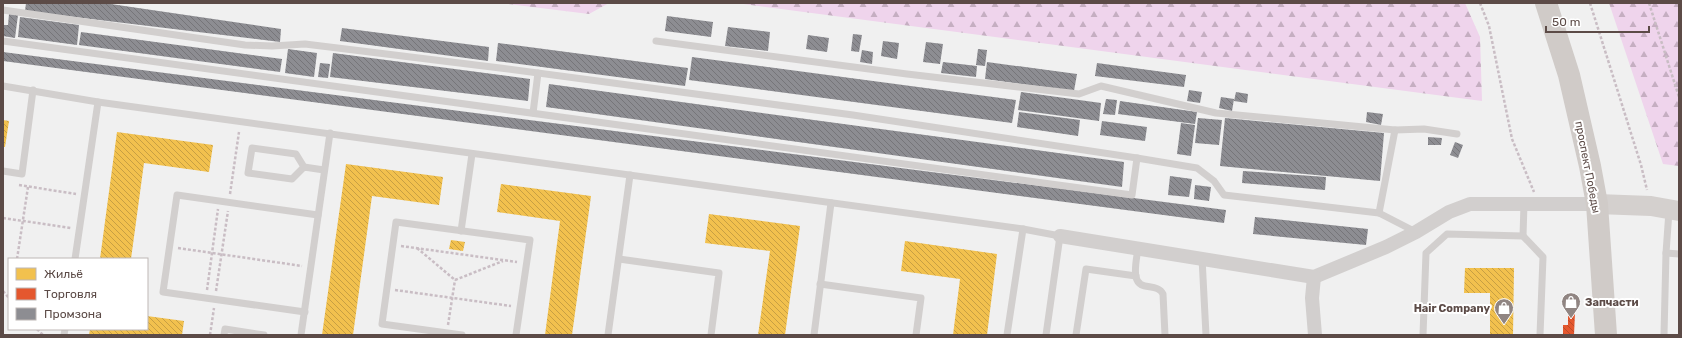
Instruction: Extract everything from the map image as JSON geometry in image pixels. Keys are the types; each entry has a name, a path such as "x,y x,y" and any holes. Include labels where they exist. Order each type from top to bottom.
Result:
{"main road":[{"name":"проспект Победы","path":"1546,3 1569,76 1590,166 1597,204 1606,335"}],"street":[{"path":"1060,236 1314,277 1386,247 1416,232 1449,212 1470,204 1597,204 1666,209"},
{"path":"1314,277 1312,298 1315,335"}],"lane":[{"path":"3,10 245,45 272,46 306,44 538,73 853,115 1137,158 1197,168 1214,180 1224,195 1379,213 1416,232"},
{"path":"3,41 1132,195 1137,158"},
{"path":"656,41 1072,94 1079,94 1101,86 1216,113 1395,130 1424,129 1457,134"},
{"path":"533,113 538,73"},
{"path":"3,86 98,102 1023,229 1060,236 1046,335"},
{"path":"3,171 22,174 33,90"},
{"path":"75,258 98,102"},
{"path":"1379,213 1395,130"},
{"path":"301,335 330,133"},
{"path":"304,167 292,179 248,173 252,148 296,154 304,167 324,170"},
{"path":"462,231 472,154"},
{"path":"608,335 630,175"},
{"path":"305,312 163,292 177,195 318,215"},
{"path":"814,335 832,203"},
{"path":"1523,236 1524,204"},
{"path":"1664,335 1666,209"},
{"path":"462,335 382,324 396,222 530,240 516,335"},
{"path":"1007,335 1023,229"},
{"path":"1423,335 1426,253 1447,234 1523,236 1543,257 1540,335"},
{"path":"1138,248 1136,276 1138,282 1143,286 1157,288 1161,290 1163,294 1165,335"},
{"path":"1666,253 1679,254"},
{"path":"1202,258 1206,335"},
{"path":"619,259 719,273 711,335"},
{"path":"1076,335 1086,269 1136,276"},
{"path":"820,284 922,298 916,335"},
{"path":"224,335 225,328 264,335"}],"path":[{"path":"1480,3 1489,26 1512,139 1539,205"},
{"path":"1590,3 1641,165 1666,209"},
{"path":"1649,3 1679,97"},
{"path":"210,335 240,121"},
{"path":"15,185 84,195"},
{"path":"17,258 28,186"},
{"path":"206,298 220,201"},
{"path":"3,218 79,229"},
{"path":"393,245 526,264"},
{"path":"170,247 311,267"},
{"path":"416,248 455,280"},
{"path":"455,280 503,260"},
{"path":"447,334 455,280"},
{"path":"387,288 520,307"}],"green space":[{"path":"500,3 609,3 589,14"},
{"path":"736,3 1465,3 1480,37 1482,101"},
{"path":"1609,3 1679,3 1679,166 1663,164"}],"building: Жильё":[{"path":"3,120 9,121 5,147 3,147"},
{"path":"117,132 213,145 209,172 144,163 131,258 100,258"},
{"path":"346,164 443,177 439,205 372,196 353,335 322,335"},
{"path":"501,184 591,196 572,335 545,335 560,221 497,212"},
{"path":"709,214 800,226 785,335 758,335 770,251 705,243"},
{"path":"451,240 465,242 463,251 449,249"},
{"path":"905,241 997,254 987,335 953,335 960,279 901,271"},
{"path":"1465,268 1514,268 1513,335 1490,335 1490,293 1464,293"},
{"path":"148,316 184,321 182,335 89,335 90,330 148,330"}],"building: Торговля":[{"name":"Запчасти","path":"1568,313 1575,313 1574,335 1563,335 1563,325 1568,325"}],"building: Промзона":[{"path":"26,3 104,3 281,29 280,42 25,11"},
{"path":"9,14 18,15 15,38 3,36 3,25 8,25"},
{"path":"667,16 713,22 711,37 665,31"},
{"path":"20,17 79,25 77,45 18,37"},
{"path":"728,27 770,32 768,51 725,46"},
{"path":"342,28 489,47 488,61 340,41"},
{"path":"81,32 282,59 280,72 79,45"},
{"path":"853,34 862,35 859,52 851,51"},
{"path":"808,35 829,38 827,52 806,49"},
{"path":"883,41 899,43 897,59 881,56"},
{"path":"926,42 943,44 940,64 923,62"},
{"path":"498,43 688,68 685,86 496,61"},
{"path":"288,49 317,53 314,77 285,73"},
{"path":"978,49 987,50 985,66 976,65"},
{"path":"862,50 873,52 872,64 860,62"},
{"path":"3,52 1226,210 1224,223 3,61"},
{"path":"333,53 530,79 528,101 330,77"},
{"path":"692,57 1016,100 1012,123 689,80"},
{"path":"943,62 977,66 976,77 941,73"},
{"path":"987,62 1077,74 1074,91 985,79"},
{"path":"320,63 330,64 328,78 318,77"},
{"path":"1097,63 1186,75 1184,87 1095,76"},
{"path":"549,84 1124,162 1122,187 546,107"},
{"path":"1189,90 1202,92 1200,103 1187,101"},
{"path":"1021,92 1101,103 1099,121 1018,110"},
{"path":"1236,92 1248,94 1247,103 1234,101"},
{"path":"1221,97 1234,99 1232,111 1219,108"},
{"path":"1106,99 1117,100 1115,115 1103,114"},
{"path":"1120,101 1197,112 1195,124 1118,114"},
{"path":"1019,112 1080,120 1078,136 1017,127"},
{"path":"1367,112 1383,114 1381,125 1366,122"},
{"path":"1198,118 1222,120 1219,145 1195,143"},
{"path":"1225,118 1384,133 1380,181 1220,166"},
{"path":"1102,121 1147,127 1145,141 1100,135"},
{"path":"1181,123 1195,125 1191,156 1177,154"},
{"path":"1428,137 1442,138 1441,145 1428,145"},
{"path":"1455,142 1463,145 1458,158 1450,155"},
{"path":"1243,171 1326,177 1325,190 1242,183"},
{"path":"1170,176 1192,179 1189,197 1168,195"},
{"path":"1195,185 1211,187 1209,201 1194,199"},
{"path":"1255,217 1368,229 1366,245 1253,234"}],"place":[{"name":"Запчасти","path":"1571,319"},
{"name":"Hair Company","path":"1504,325"}]}
